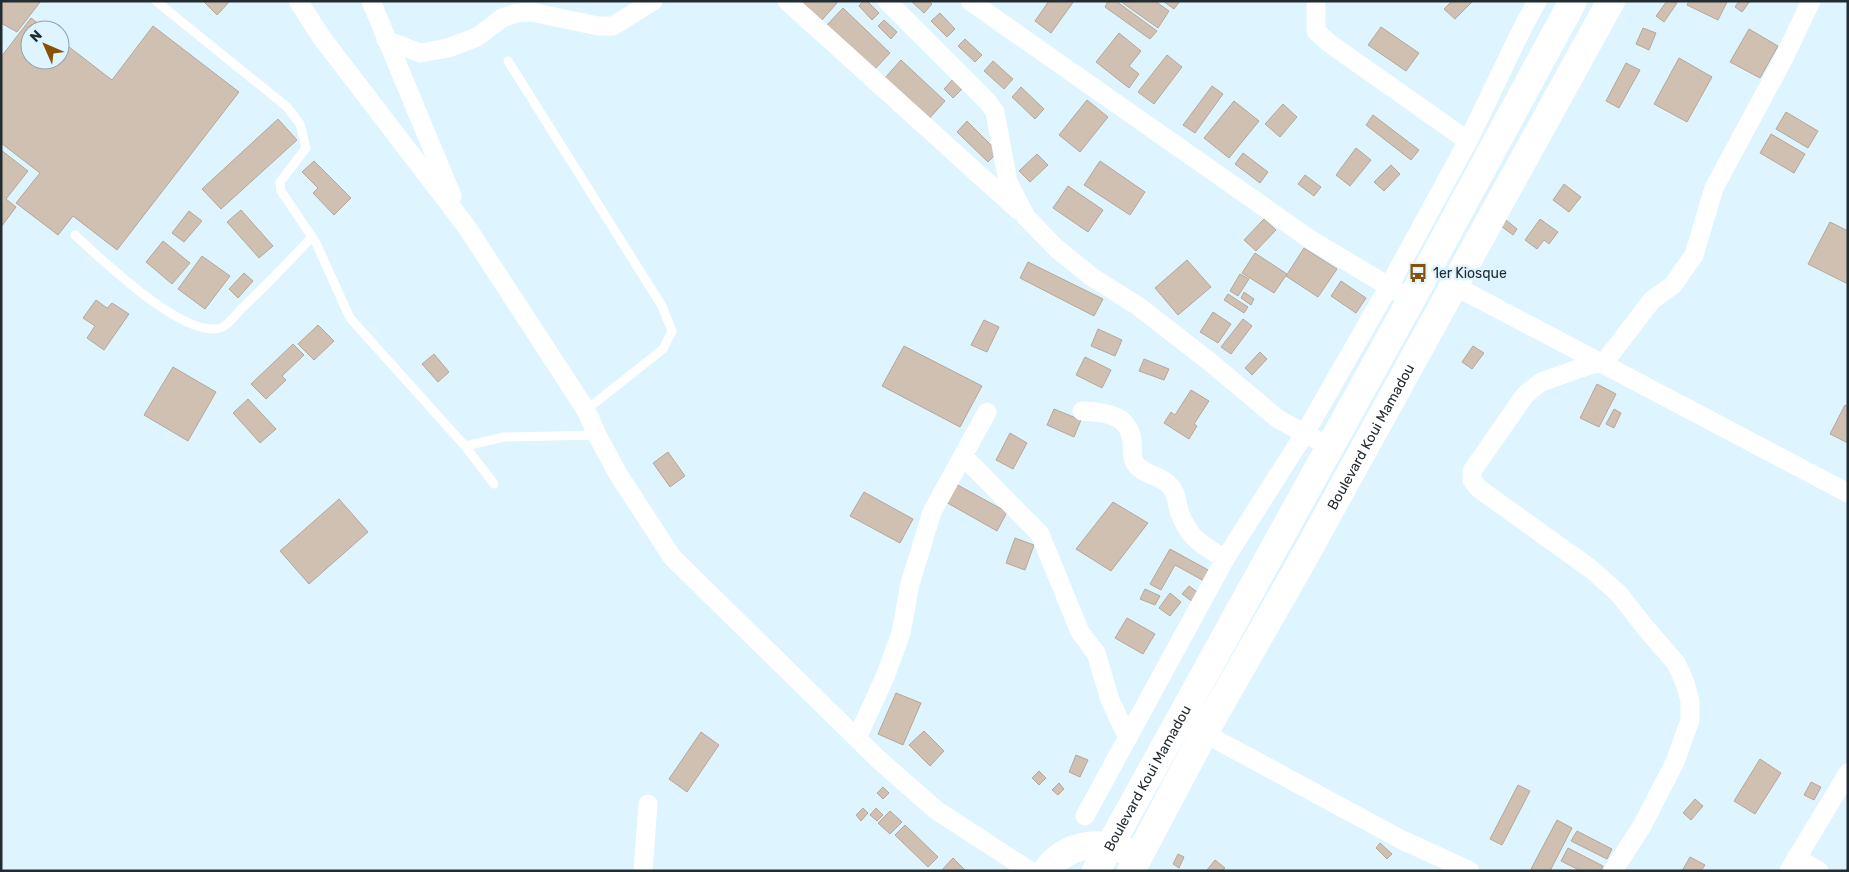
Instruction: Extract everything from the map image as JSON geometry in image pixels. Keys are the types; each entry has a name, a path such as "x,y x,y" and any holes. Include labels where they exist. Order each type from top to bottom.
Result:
{"main road":[{"name":"Boulevard Koui Mamadou","path":"1096,871 1329,447 1400,293 1573,1"},
{"name":"Boulevard Koui Mamadou","path":"1139,867 1204,733 1301,563 1611,1"},
{"path":"1046,871 1053,862 1070,850 1089,844 1110,845 1124,850 1139,867"}],"street":[{"path":"298,1 322,38 466,226 586,410 597,436 672,558 857,738 936,810 1030,871"},
{"path":"372,1 386,40 439,167 466,226"},
{"path":"386,40 420,52 448,48 477,37 502,18 524,12 598,26 613,26 653,1"},
{"path":"787,1 1026,218 1056,248 1092,277 1138,306 1210,362 1278,419 1329,447"},
{"path":"888,1 987,101 995,112 1008,182 1026,218"},
{"path":"970,1 1023,40 1311,240 1400,293"},
{"path":"1085,816 1225,559 1305,434 1400,293 1468,141 1537,1"},
{"path":"1614,871 1642,826 1675,762 1690,720 1690,701 1685,683 1676,663 1619,594 1591,569 1515,512 1478,488 1472,480 1472,471 1525,395 1541,382 1601,363 1652,300 1672,285 1694,255 1714,188 1785,56 1811,1"},
{"path":"1314,2 1316,32 1468,141"},
{"path":"1453,285 1848,493"},
{"path":"1082,411 1105,412 1120,418 1124,422 1132,439 1133,461 1137,466 1169,484 1174,492 1184,525 1194,540 1225,559"},
{"path":"857,738 885,677 901,633 910,584 932,512 988,412"},
{"path":"964,456 1040,534 1080,632 1096,653 1110,700 1128,738"},
{"path":"1204,733 1402,840 1470,871"},
{"path":"1819,871 1793,864 1848,773"},
{"path":"643,871 648,804"}],"lane":[{"path":"156,1 287,107 300,124 306,148 280,182 281,191 312,237 350,318 465,446 494,484"},
{"path":"508,61 662,306 672,331 663,349 586,410"},
{"path":"75,235 138,292 183,320 200,328 212,329 222,328 262,290 312,237"},
{"path":"465,446 504,437 597,436"}],"building":[{"path":"1,1 41,1 26,20 20,20 20,28 17,32 1,23"},
{"path":"203,1 230,1 217,15"},
{"path":"801,1 835,1 837,3 822,20"},
{"path":"863,1 867,1 879,13 872,20 859,6"},
{"path":"911,1 929,1 932,4 924,13"},
{"path":"1049,1 1074,1 1051,33 1035,21"},
{"path":"1108,1 1116,1 1157,31 1150,39 1105,7"},
{"path":"1120,1 1155,1 1169,11 1158,28"},
{"path":"1163,1 1180,1 1174,9"},
{"path":"1452,1 1473,1 1455,19 1444,9"},
{"path":"1667,1 1677,3 1664,22 1656,16"},
{"path":"1689,1 1727,2 1718,20 1687,5"},
{"path":"1739,1 1750,1 1742,12 1735,7"},
{"path":"843,8 890,53 875,69 827,25"},
{"path":"940,13 955,29 947,37 931,21"},
{"path":"884,20 897,32 891,39 878,26"},
{"path":"153,26 239,92 117,250 73,216 58,235 16,203 40,173 1,143 1,57 20,32 20,70 70,70 70,48 112,80"},
{"path":"1381,27 1419,53 1406,71 1368,45"},
{"path":"1643,28 1656,33 1649,50 1636,44"},
{"path":"1749,29 1778,46 1760,78 1730,62"},
{"path":"1119,33 1141,51 1129,66 1139,74 1129,88 1096,62"},
{"path":"965,39 982,55 975,62 958,46"},
{"path":"1167,55 1182,67 1154,104 1138,92"},
{"path":"1679,58 1712,77 1687,122 1654,104"},
{"path":"901,60 945,101 928,120 884,79"},
{"path":"993,61 1013,79 1004,89 984,71"},
{"path":"1626,63 1640,70 1619,108 1606,101"},
{"path":"953,79 963,88 953,98 944,89"},
{"path":"1212,86 1223,94 1195,133 1183,125"},
{"path":"1021,87 1044,109 1035,119 1012,97"},
{"path":"1087,100 1108,117 1080,152 1059,135"},
{"path":"1234,101 1259,121 1229,158 1204,138"},
{"path":"1283,104 1297,117 1280,137 1265,124"},
{"path":"1786,112 1818,131 1808,148 1776,129"},
{"path":"1373,115 1419,150 1411,160 1366,125"},
{"path":"278,119 297,140 221,209 202,189"},
{"path":"967,121 998,152 988,162 957,132"},
{"path":"1771,134 1805,154 1794,173 1760,153"},
{"path":"1356,148 1371,160 1350,186 1336,175"},
{"path":"1,150 28,171 6,199 16,207 1,227"},
{"path":"1243,153 1268,172 1260,183 1235,164"},
{"path":"1037,154 1048,165 1030,182 1019,171"},
{"path":"314,161 351,198 334,215 313,193 318,188 302,172"},
{"path":"1100,161 1145,192 1130,215 1084,185"},
{"path":"1391,165 1400,174 1384,191 1374,182"},
{"path":"1305,175 1321,187 1314,196 1298,184"},
{"path":"1564,184 1581,197 1569,212 1553,200"},
{"path":"1068,186 1103,210 1088,232 1053,208"},
{"path":"241,210 273,246 259,258 227,222"},
{"path":"189,211 202,221 184,242 172,233"},
{"path":"1264,219 1276,230 1256,251 1244,240"},
{"path":"1540,219 1558,232 1549,244 1544,240 1537,249 1525,240"},
{"path":"1506,220 1517,229 1513,235 1501,226"},
{"path":"1830,222 1848,231 1848,284 1808,264"},
{"path":"163,241 190,263 172,284 146,262"},
{"path":"1304,248 1337,269 1318,297 1286,276"},
{"path":"1255,253 1287,274 1274,293 1242,273"},
{"path":"202,256 230,276 205,309 178,289"},
{"path":"1187,260 1211,287 1178,315 1155,288"},
{"path":"1028,262 1103,299 1094,316 1020,278"},
{"path":"244,273 253,281 238,298 229,289"},
{"path":"1240,274 1249,279 1238,296 1230,291"},
{"path":"1341,281 1366,298 1356,313 1331,296"},
{"path":"1244,292 1254,299 1251,305 1241,298"},
{"path":"1228,294 1248,307 1244,313 1224,300"},
{"path":"96,300 107,308 112,303 129,314 104,350 87,338 95,326 83,318"},
{"path":"1213,312 1231,324 1218,343 1200,332"},
{"path":"1243,319 1252,326 1231,354 1221,347"},
{"path":"984,320 999,327 987,352 971,345"},
{"path":"318,325 334,341 314,360 298,344"},
{"path":"1098,329 1122,340 1115,356 1091,346"},
{"path":"293,344 304,355 282,376 286,380 266,399 251,384"},
{"path":"904,346 982,386 960,427 882,386"},
{"path":"1473,346 1484,353 1472,369 1462,362"},
{"path":"1260,352 1267,359 1252,375 1245,368"},
{"path":"434,354 449,372 438,382 422,364"},
{"path":"1085,357 1111,370 1102,388 1076,375"},
{"path":"1144,359 1169,369 1164,380 1139,371"},
{"path":"173,367 216,392 188,441 144,415"},
{"path":"1597,384 1616,394 1599,427 1580,418"},
{"path":"1191,390 1209,401 1194,424 1197,426 1189,439 1164,423 1171,412 1175,415"},
{"path":"248,399 276,429 260,443 233,413"},
{"path":"1845,405 1848,407 1848,443 1830,434"},
{"path":"1054,409 1081,420 1074,437 1047,425"},
{"path":"1614,409 1621,413 1614,428 1606,424"},
{"path":"1010,433 1027,443 1013,469 996,460"},
{"path":"668,452 685,476 670,487 653,463"},
{"path":"954,483 1007,512 997,531 944,501"},
{"path":"864,492 913,519 900,543 850,516"},
{"path":"339,499 368,532 309,584 280,551"},
{"path":"1113,502 1148,523 1111,571 1076,549"},
{"path":"1015,538 1034,545 1025,570 1006,563"},
{"path":"1170,549 1210,571 1204,581 1175,565 1161,590 1150,584"},
{"path":"1189,586 1200,594 1193,602 1182,594"},
{"path":"1145,589 1160,596 1155,605 1140,599"},
{"path":"1170,593 1181,602 1170,616 1159,608"},
{"path":"1127,618 1155,634 1143,654 1115,638"},
{"path":"896,693 921,703 903,745 878,734"},
{"path":"924,731 944,751 930,766 909,745"},
{"path":"701,732 719,745 687,792 669,779"},
{"path":"1076,755 1088,760 1080,777 1069,772"},
{"path":"1760,759 1781,773 1755,814 1734,801"},
{"path":"1039,771 1046,778 1039,785 1032,778"},
{"path":"1811,782 1821,787 1814,800 1804,795"},
{"path":"1059,783 1064,789 1058,795 1052,790"},
{"path":"1518,785 1530,791 1502,845 1490,839"},
{"path":"883,787 889,793 883,799 877,793"},
{"path":"1695,799 1703,806 1691,820 1683,813"},
{"path":"863,808 868,813 861,821 856,815"},
{"path":"876,808 883,815 877,821 870,815"},
{"path":"890,811 902,822 890,834 878,823"},
{"path":"1557,820 1572,828 1550,871 1534,871 1531,869"},
{"path":"905,825 938,857 928,867 895,835"},
{"path":"1577,831 1612,849 1607,859 1571,841"},
{"path":"1380,843 1392,854 1387,859 1376,848"},
{"path":"1568,848 1603,866 1601,871 1581,871 1561,861"},
{"path":"1178,854 1184,857 1179,868 1173,864"},
{"path":"1690,857 1705,865 1701,871 1682,871"},
{"path":"953,858 966,871 941,871"},
{"path":"1215,860 1225,868 1222,871 1207,870"}],"place":[{"name":"1er Kiosque","path":"1418,273"}]}
